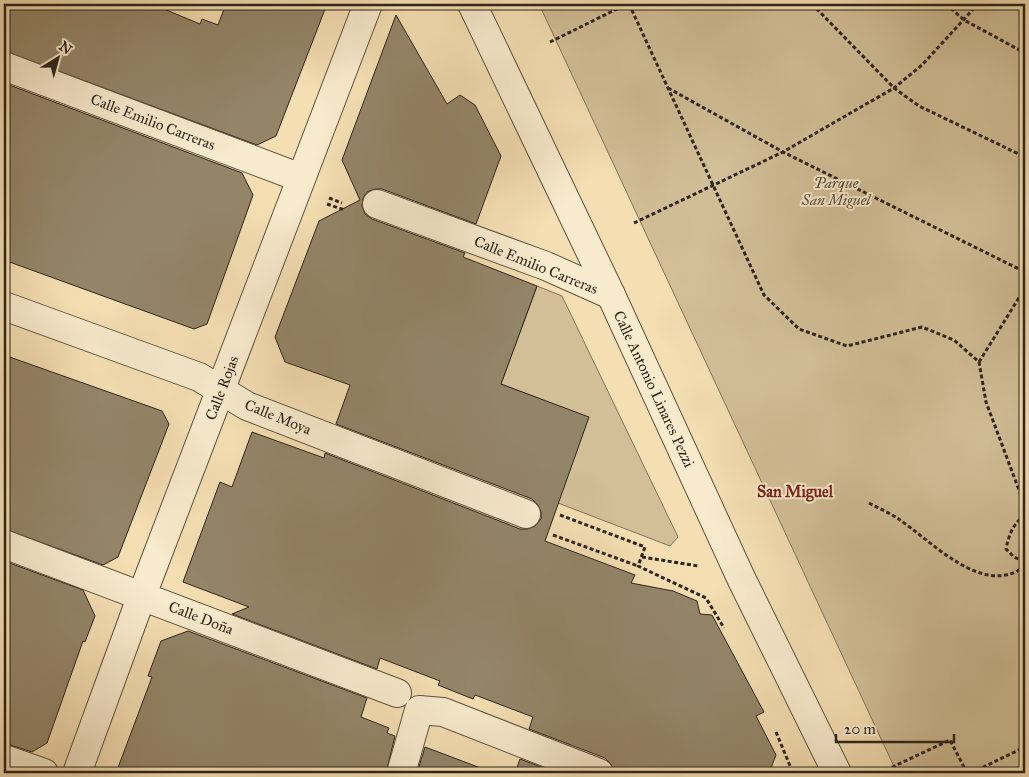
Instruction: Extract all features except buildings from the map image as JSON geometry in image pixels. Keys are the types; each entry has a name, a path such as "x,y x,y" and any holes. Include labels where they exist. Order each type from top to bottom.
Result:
{"street":[{"name":"Calle Rojas","path":"77,773 142,595 222,391 368,4"},
{"name":"Calle Antonio Linares Pezzi","path":"472,4 741,578 837,773"},
{"name":"Calle Emilio Carreras","path":"4,66 301,178"},
{"name":"Calle Emilio Carreras","path":"377,204 546,266 610,295"},
{"name":"Calle Moya","path":"4,306 199,378 247,406 526,514"},
{"name":"Calle Doña","path":"4,544 397,693"},
{"path":"401,773 419,710 443,712 600,773"},
{"path":"4,759 44,773"}],"path":[{"path":"550,42 628,4 764,295 799,329 846,346 922,327 954,340 979,362 986,402 1025,506"},
{"path":"812,4 894,88 919,106 1025,157"},
{"path":"946,4 964,20 1025,52"},
{"path":"634,223 783,152 894,88 922,65 978,4"},
{"path":"667,88 783,152 1025,272"},
{"path":"979,362 1025,288"},
{"path":"869,504 896,517 957,562 982,575 1004,575 1017,572 1025,566"},
{"path":"1025,514 1016,521 1009,535 1006,549 1014,557 1025,562"},
{"path":"576,521 645,547 638,566"},
{"path":"549,534 638,566 706,598"},
{"path":"642,557 708,567"},
{"path":"886,770 950,740 967,773"},
{"path":"971,773 1025,747"}],"green space":[{"name":"Parque San Miguel","path":"539,4 1025,4 1025,633 1022,634 1025,640 1025,773 897,773"},
{"path":"537,286 562,296 678,537 670,546 558,503 545,401 501,384"}],"district":[{"name":"San Miguel","path":"795,491"}]}
